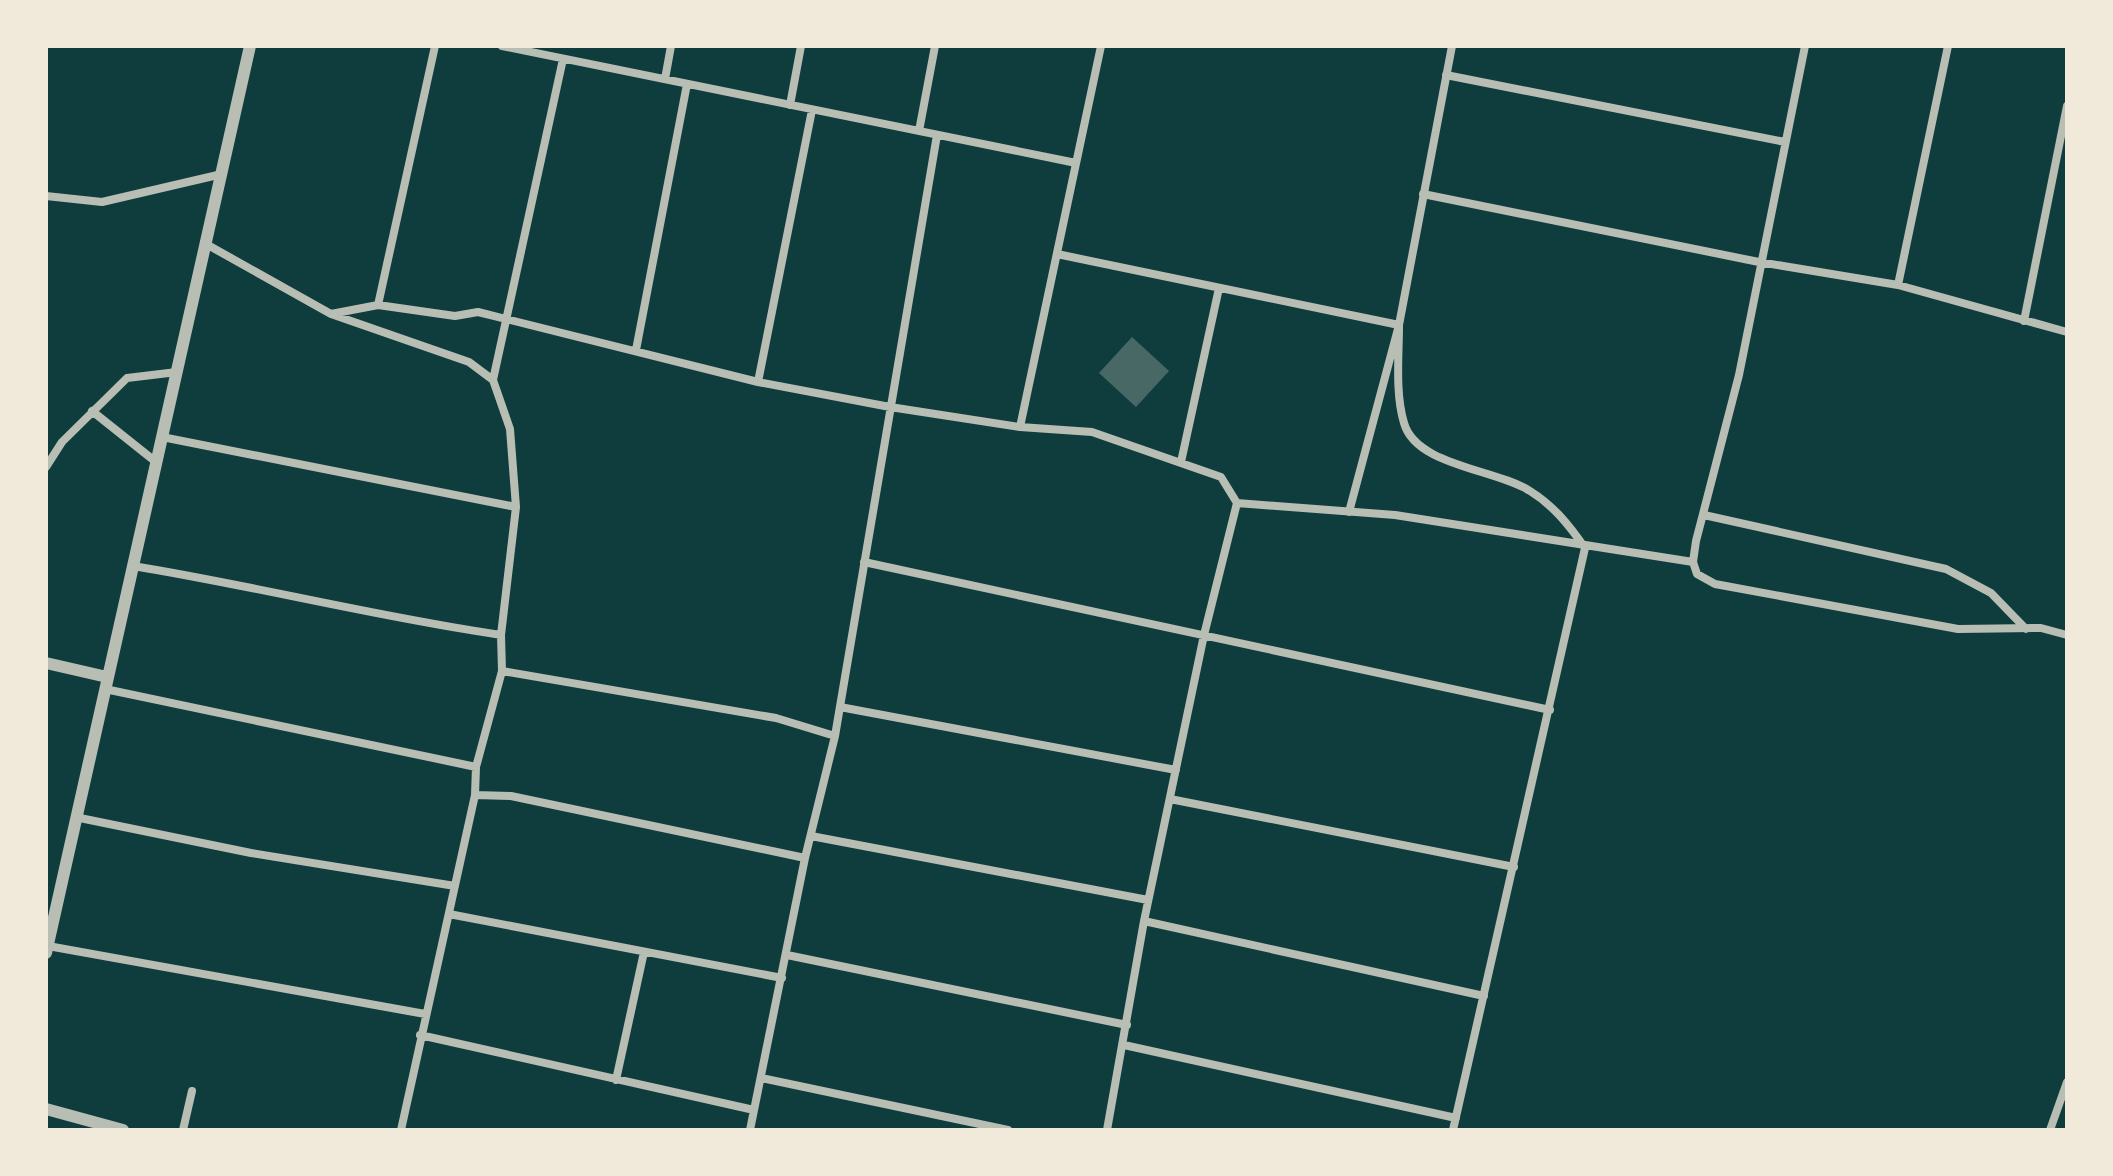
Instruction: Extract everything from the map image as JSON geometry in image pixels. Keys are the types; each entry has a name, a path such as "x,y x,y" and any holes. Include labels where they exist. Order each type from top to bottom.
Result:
{"street":[{"path":"250,46 74,817 47,949 425,1014"},
{"path":"378,305 435,46"},
{"path":"502,46 536,49 563,59 1076,163"},
{"path":"665,79 671,46"},
{"path":"790,105 801,46"},
{"path":"919,131 935,46"},
{"path":"1020,427 1101,46"},
{"path":"1349,512 1399,325 1451,46"},
{"path":"1805,46 1759,262 1739,375 1693,562 1697,574 1715,584 1958,629 2041,628 2067,635"},
{"path":"1898,285 1948,46"},
{"path":"401,1130 475,795 476,767 502,671 501,635 516,507 510,429 493,380 563,59"},
{"path":"1446,75 1785,142"},
{"path":"636,350 687,84"},
{"path":"2024,321 2067,106"},
{"path":"758,382 812,110"},
{"path":"750,1130 805,858 835,736 937,135"},
{"path":"46,196 102,202 222,174"},
{"path":"1423,194 1759,262 1898,285 2067,332"},
{"path":"206,244 331,314 469,362 493,380"},
{"path":"1057,254 1399,325"},
{"path":"1181,462 1219,288"},
{"path":"331,314 378,305 455,316 478,312 507,322 636,350 758,382 1020,427 1092,432 1221,477 1237,503 1204,635 1148,900 1107,1130"},
{"path":"1399,325 1399,383 1404,426 1423,450 1528,489 1561,514 1585,548 1453,1130"},
{"path":"46,467 62,442 127,378 177,372"},
{"path":"92,411 156,462"},
{"path":"162,437 516,507"},
{"path":"1237,503 1395,515 1585,548 1693,562"},
{"path":"1704,515 1946,569 1991,593 2026,629"},
{"path":"864,562 1550,710"},
{"path":"133,566 237,582 417,623 501,635"},
{"path":"46,663 106,683 476,767"},
{"path":"502,671 776,718 835,736"},
{"path":"840,707 1176,770"},
{"path":"475,795 511,796 805,858"},
{"path":"1170,799 1514,867"},
{"path":"74,817 251,853 455,886"},
{"path":"811,836 1148,900"},
{"path":"449,914 782,978"},
{"path":"1144,921 1484,996"},
{"path":"616,1080 644,952"},
{"path":"787,955 1127,1025"},
{"path":"420,1035 754,1110"},
{"path":"1124,1045 1456,1118"},
{"path":"761,1078 1008,1130"},
{"path":"2050,1130 2067,1082"},
{"path":"183,1130 192,1091"},
{"path":"46,1109 123,1130"}],"building":[{"path":"1132,337 1169,371 1136,407 1099,373"}]}
